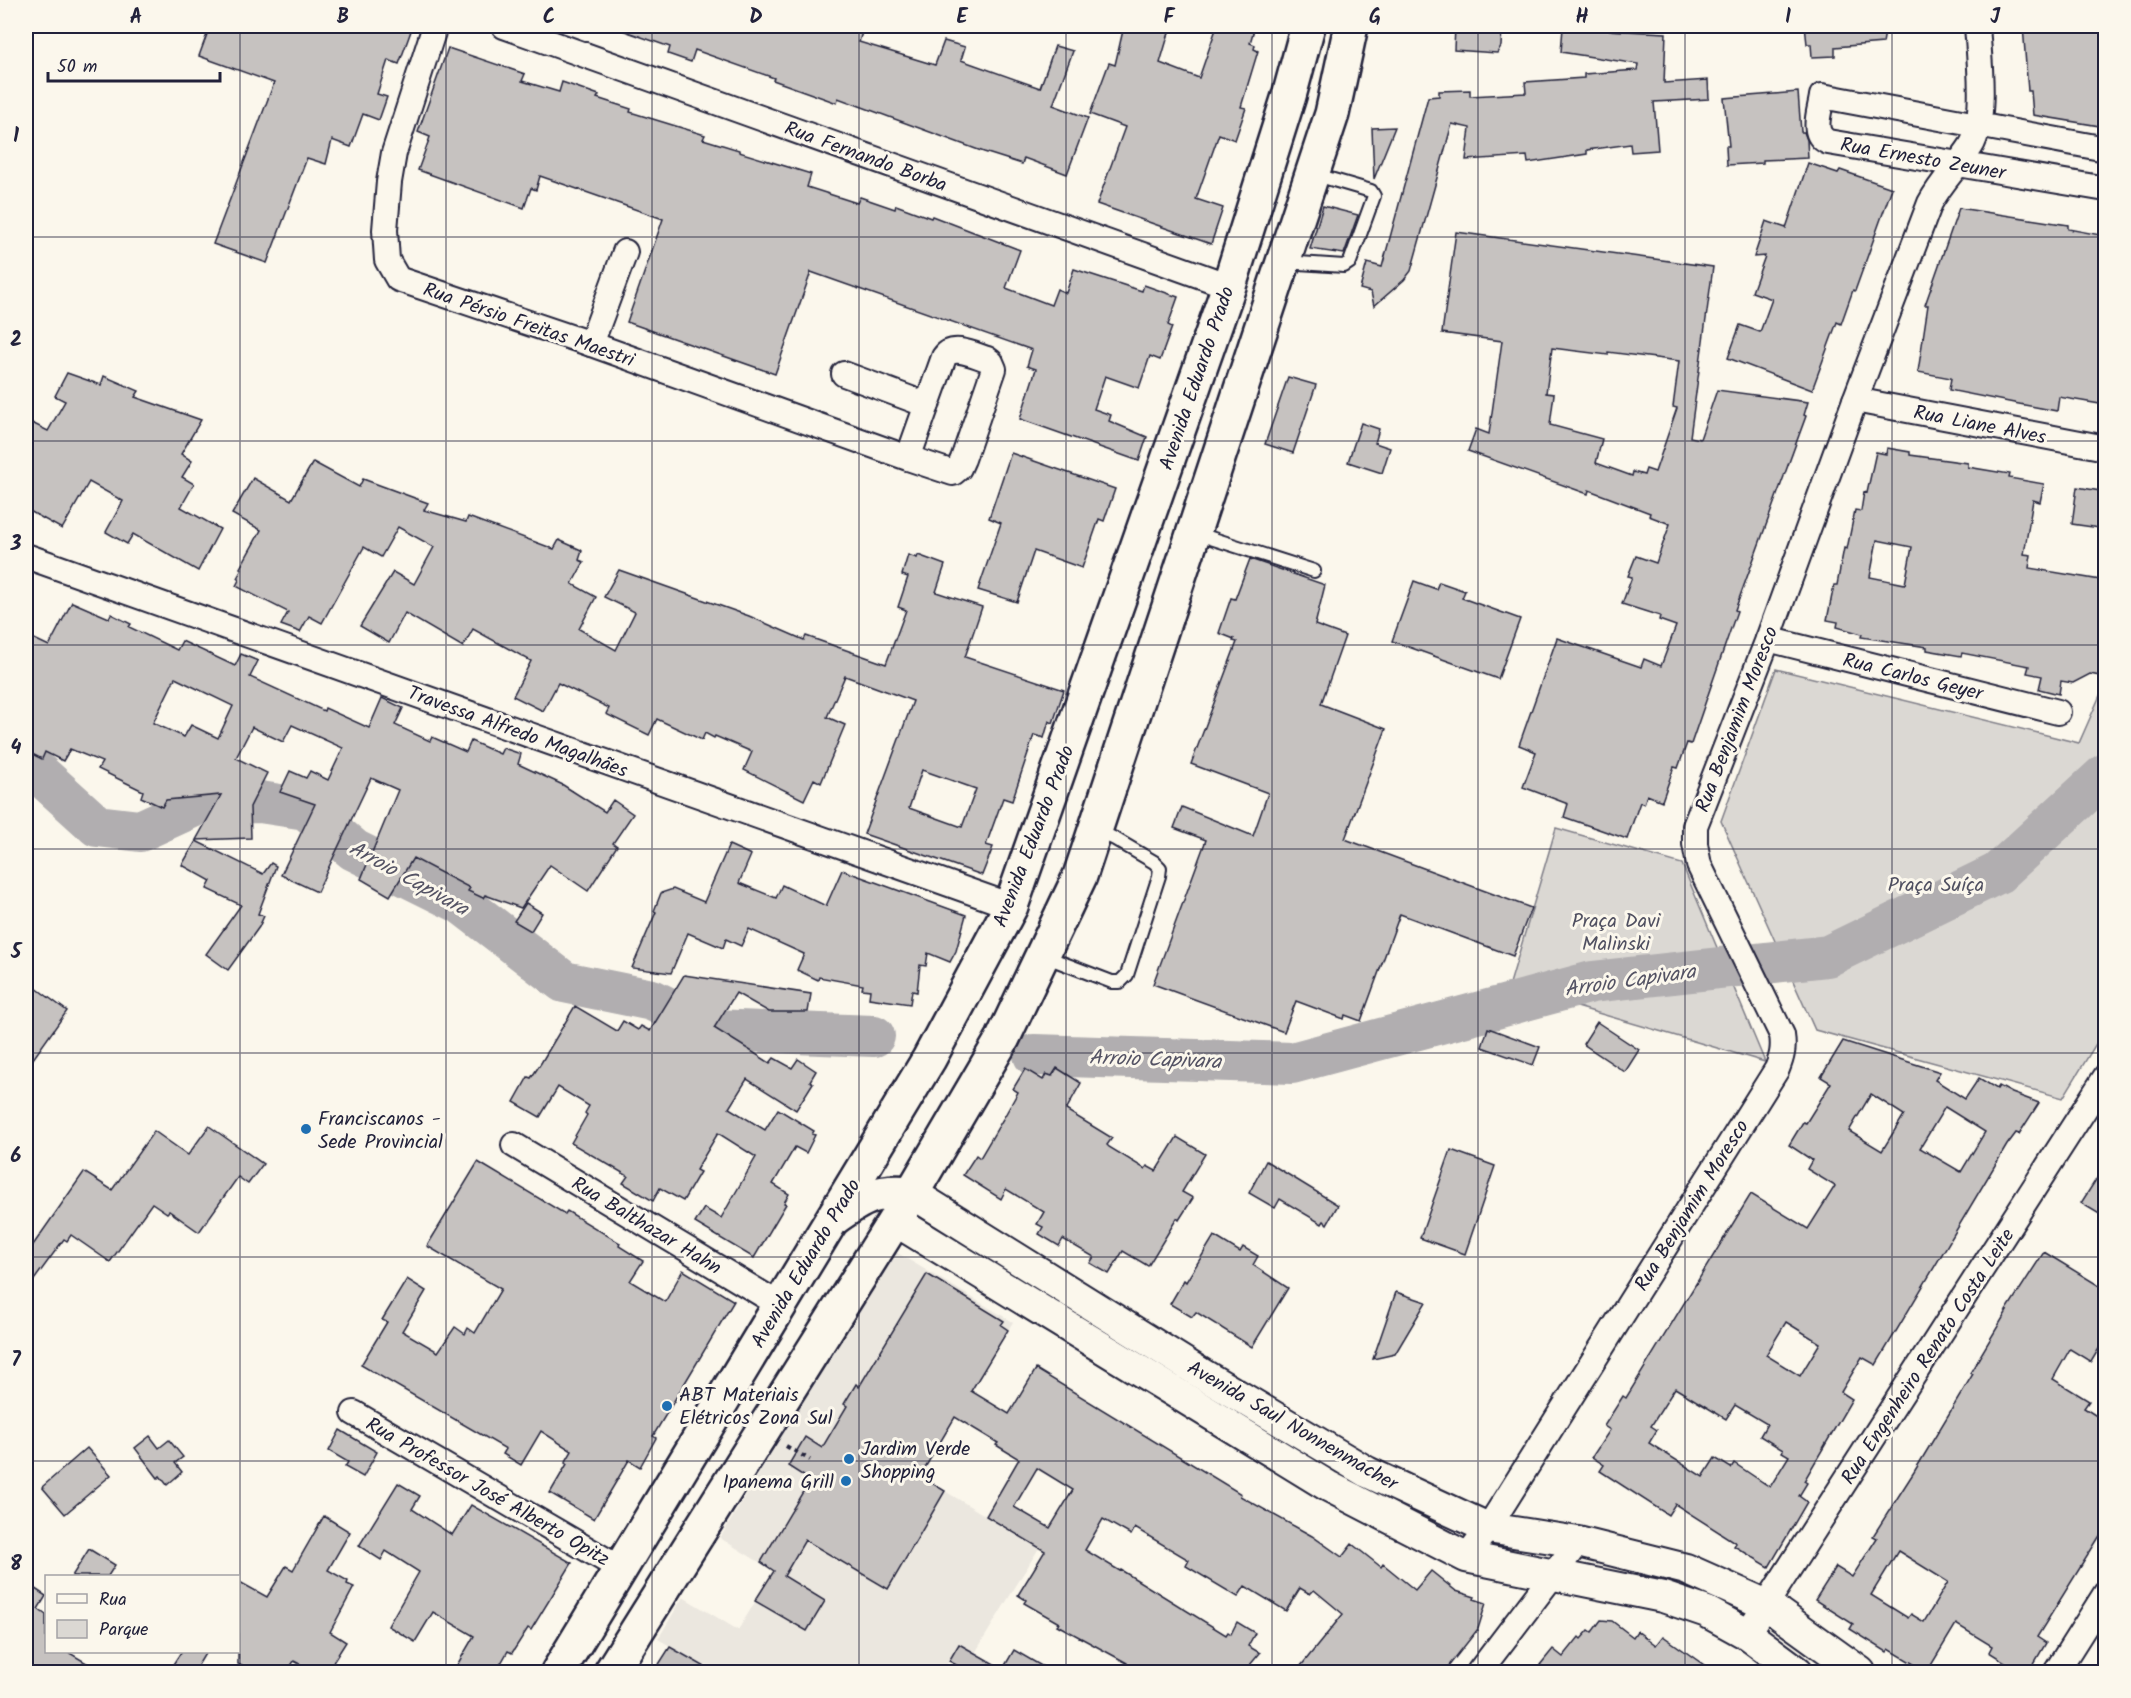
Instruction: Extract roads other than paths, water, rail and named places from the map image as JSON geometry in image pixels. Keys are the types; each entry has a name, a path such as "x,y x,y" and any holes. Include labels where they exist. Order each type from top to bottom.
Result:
{"main road":[{"name":"Avenida Eduardo Prado","path":"558,1672 929,1059 1011,906 1229,286 1289,96 1308,26"},
{"path":"611,1672 912,1193 1004,1038 1080,876 1332,114 1351,26"},
{"path":"830,1221 855,1202 872,1196 890,1191 912,1193"},
{"path":"582,1672 578,1667 577,1658 586,1628"}],"street":[{"name":"Rua Pérsio Freitas Maestri","path":"435,26 394,153 385,230 387,260 398,279 591,344 908,458 953,473 959,468 994,369 987,359 954,350 947,352 908,458"},
{"name":"Rua Fernando Borba","path":"504,26 1229,286"},
{"path":"1977,26 1980,81 1978,125"},
{"name":"Rua Ernesto Zeuner","path":"2106,149 1822,96 1817,126 1821,139 1828,142 2106,189"},
{"name":"Rua Benjamim Moresco","path":"1466,1557 1488,1527 1777,1068 1781,1057 1784,1046 1782,1035 1699,865 1695,844 1695,826 1768,639 1930,203 1940,185 1972,145 1978,125"},
{"path":"591,344 625,252"},
{"path":"844,374 927,405"},
{"name":"Rua Liane Alves","path":"1855,400 2106,448"},
{"name":"Travessa Alfredo Magalhães","path":"26,556 1011,906"},
{"name":"Rua Carlos Geyer","path":"1768,639 2058,712"},
{"name":"Rua Engenheiro Renato Costa Leite","path":"1747,1634 2106,1077"},
{"name":"Rua Balthazar Hahn","path":"514,1146 780,1305"},
{"name":"Avenida Saul Nonnenmacher","path":"912,1193 1125,1326 1367,1472 1488,1527 1578,1542 1686,1569 1767,1605 1860,1672"},
{"name":"Avenida Saul Nonnenmacher","path":"894,1220 1328,1486 1466,1557 1663,1597 1707,1612 1747,1634 1798,1672"},
{"path":"1059,1321 1075,1295"},
{"path":"1109,1352 1125,1326"},
{"name":"Rua Professor José Alberto Opitz","path":"354,1413 621,1569"},
{"path":"1479,1672 1578,1542"},
{"path":"2056,1672 2106,1593"}],"lane":[{"path":"1283,262 1348,265 1374,196 1371,191 1312,174"},
{"path":"1194,533 1314,571"},
{"path":"1042,956 1112,982 1120,982 1127,975 1160,868 1115,839 1095,830"}],"waterway":[{"name":"Arroio Capivara","path":"26,766 33,768 97,826 140,831 199,804 260,802 306,809 354,850 461,903 564,982 652,1000 712,1030 874,1036"},
{"name":"Arroio Capivara","path":"1034,1055 1292,1063 1592,982 1828,956 1998,873 2106,774"}],"place":[{"name":"Franciscanos - Sede Provincial","path":"306,1129"},
{"name":"ABT Materiais Elétricos Zona Sul","path":"667,1406"},
{"name":"Jardim Verde Shopping","path":"849,1459"},
{"name":"Ipanema Grill","path":"846,1481"}],"park label":[{"name":"Praça Suíça","path":"1936,884"},
{"name":"Praça Davi Malinski","path":"1616,932"}]}
